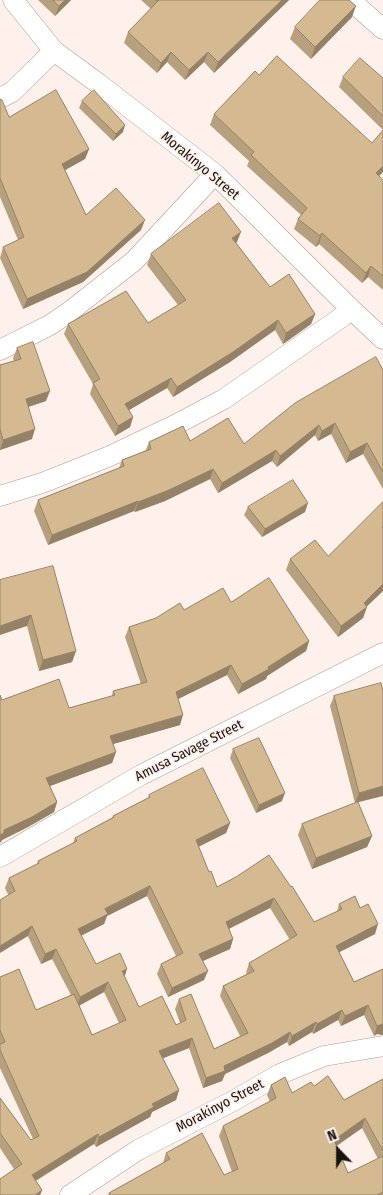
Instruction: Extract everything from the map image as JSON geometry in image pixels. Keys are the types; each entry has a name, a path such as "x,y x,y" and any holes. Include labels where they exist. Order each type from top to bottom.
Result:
{"street":[{"name":"Morakinyo Street","path":"13,0 54,51 215,174 383,339"},
{"path":"355,2 383,29"},
{"path":"0,98 12,92 54,51"},
{"path":"0,350 50,325 134,261 215,174"},
{"path":"0,496 110,456 183,421 224,399 352,310"},
{"name":"Amusa Savage Street","path":"0,857 141,775 383,653"},
{"name":"Morakinyo Street","path":"70,1195 138,1150 233,1101 280,1074 324,1056 383,1046"}],"building":[{"path":"53,0 65,0 59,6"},
{"path":"156,0 282,0 218,62 208,52 189,70 171,52 161,63 128,32 158,1"},
{"path":"320,0 349,0 356,6 315,47 295,27"},
{"path":"277,56 372,143 383,130 383,166 376,173 383,180 383,276 371,266 366,273 322,233 320,236 298,219 307,208 251,155 254,152 214,114 255,71 259,75"},
{"path":"360,58 383,78 383,116 343,77"},
{"path":"56,90 89,149 62,164 86,215 116,188 145,220 87,272 27,299 3,247 24,237 0,178 0,99 9,117"},
{"path":"94,90 125,125 116,134 82,101"},
{"path":"219,203 241,232 232,238 270,287 289,274 315,314 286,333 278,320 233,352 177,387 171,378 125,404 133,417 118,426 93,383 100,379 68,324 126,291 148,323 186,300 151,254"},
{"path":"33,342 50,391 26,399 35,429 3,440 0,429 0,365 21,359 17,348"},
{"path":"376,357 383,370 383,472 367,443 350,452 335,423 322,431 319,425 280,456 276,450 222,483 213,469 169,490 52,535 38,500 124,466 122,460 151,449 149,442 183,426 190,441 228,418 244,444 295,403"},
{"path":"293,480 308,503 265,529 248,507"},
{"path":"383,502 383,584 364,603 367,607 341,626 290,559 315,540 328,556"},
{"path":"53,566 76,651 43,660 31,615 0,626 0,580"},
{"path":"269,578 309,641 268,667 269,669 242,684 231,665 176,692 183,715 110,736 116,752 46,778 57,802 32,817 4,830 4,833 0,835 0,695 2,700 59,679 69,708 115,695 113,691 147,682 129,627 156,618 180,603 184,610 223,588 231,602"},
{"path":"381,683 383,691 383,786 359,793 334,696"},
{"path":"259,738 285,793 259,805 233,749"},
{"path":"203,768 230,823 196,840 217,887 269,855 292,886 314,922 342,909 339,904 355,896 360,908 368,904 378,924 336,946 354,982 383,969 383,1024 377,1026 368,1005 345,1016 342,1010 292,1036 290,1032 272,1043 224,1066 225,1071 206,1078 192,1038 159,1051 179,1090 152,1104 154,1107 99,1137 98,1134 32,1175 42,1190 35,1195 0,1195 0,1179 22,1164 0,1133 0,1098 31,1140 39,1136 0,1050 0,1044 5,1042 0,1030 0,977 19,969 36,1010 74,994 92,1035 126,1020 108,982 80,997 56,949 45,954 32,926 0,946 0,900 15,891 9,878 77,841 75,838 150,797 149,795","holes":["150,886 183,953 161,964 172,988 208,971 199,954 233,939 226,922 274,898 297,935 249,963 254,971 223,986 248,1033 214,1049 191,994 179,999 186,1020 176,1025 162,996 139,1007 122,971 127,969 120,953 96,964 78,929 108,914 105,909"]},
{"path":"358,802 372,836 316,858 302,824"},
{"path":"328,1076 344,1100 383,1079 383,1151 365,1118 334,1140 348,1173 383,1156 383,1192 377,1195 110,1195 109,1193 170,1159 166,1153 202,1133 224,1175 238,1169 223,1126 276,1098 271,1085 285,1077 292,1093 311,1082 314,1086"}]}
